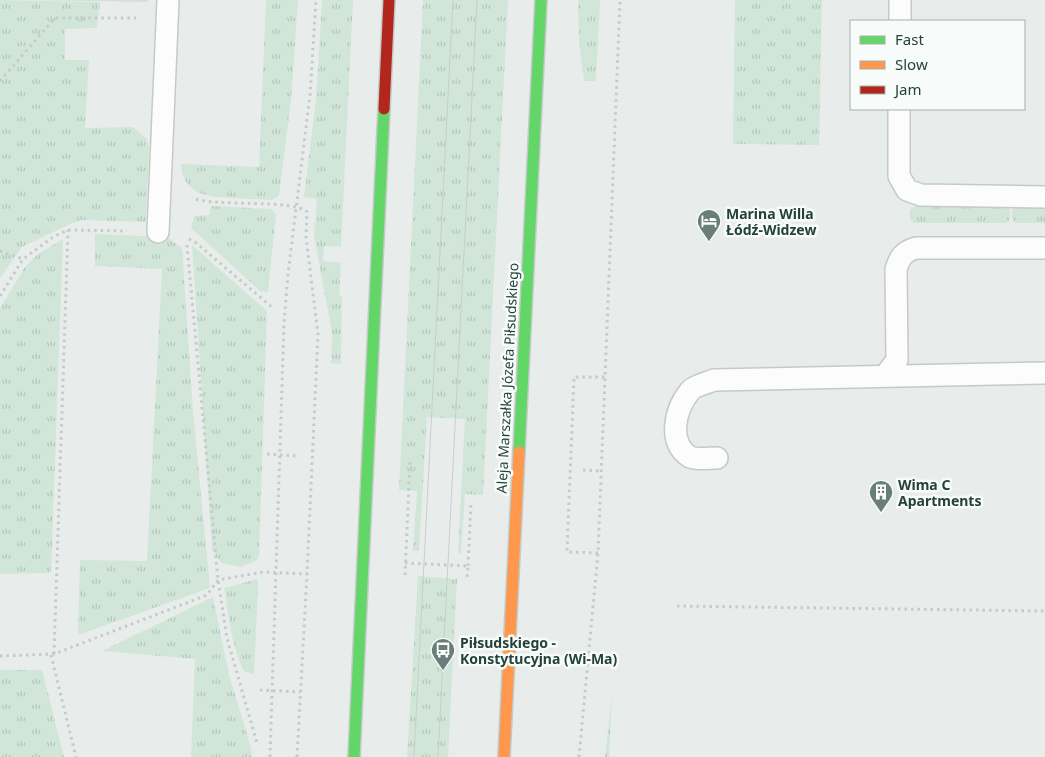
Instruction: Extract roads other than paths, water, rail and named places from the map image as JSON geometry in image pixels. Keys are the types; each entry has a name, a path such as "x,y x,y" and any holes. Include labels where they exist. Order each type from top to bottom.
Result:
{"main road":[{"path":"354,757 389,0"},
{"name":"Aleja Marszałka Józefa Piłsudskiego","path":"504,757 541,0"}],"lane":[{"path":"900,0 900,20"},
{"path":"158,232 168,9"},
{"path":"899,110 898,176 907,190 921,195 1045,197"},
{"path":"896,371 896,269 899,259 905,252 916,248 1045,248"},
{"path":"717,458 692,458 679,447 675,435 678,412 690,390 714,380 896,371 1045,373"}],"tram line":[{"path":"414,757 453,0"},
{"path":"438,757 477,0"}],"place":[{"name":"Marina Willa Łódź-Widzew","path":"709,242"},
{"name":"Wima C Apartments","path":"881,513"},
{"name":"Piłsudskiego - Konstytucyjna (Wi-Ma)","path":"443,671"}]}
